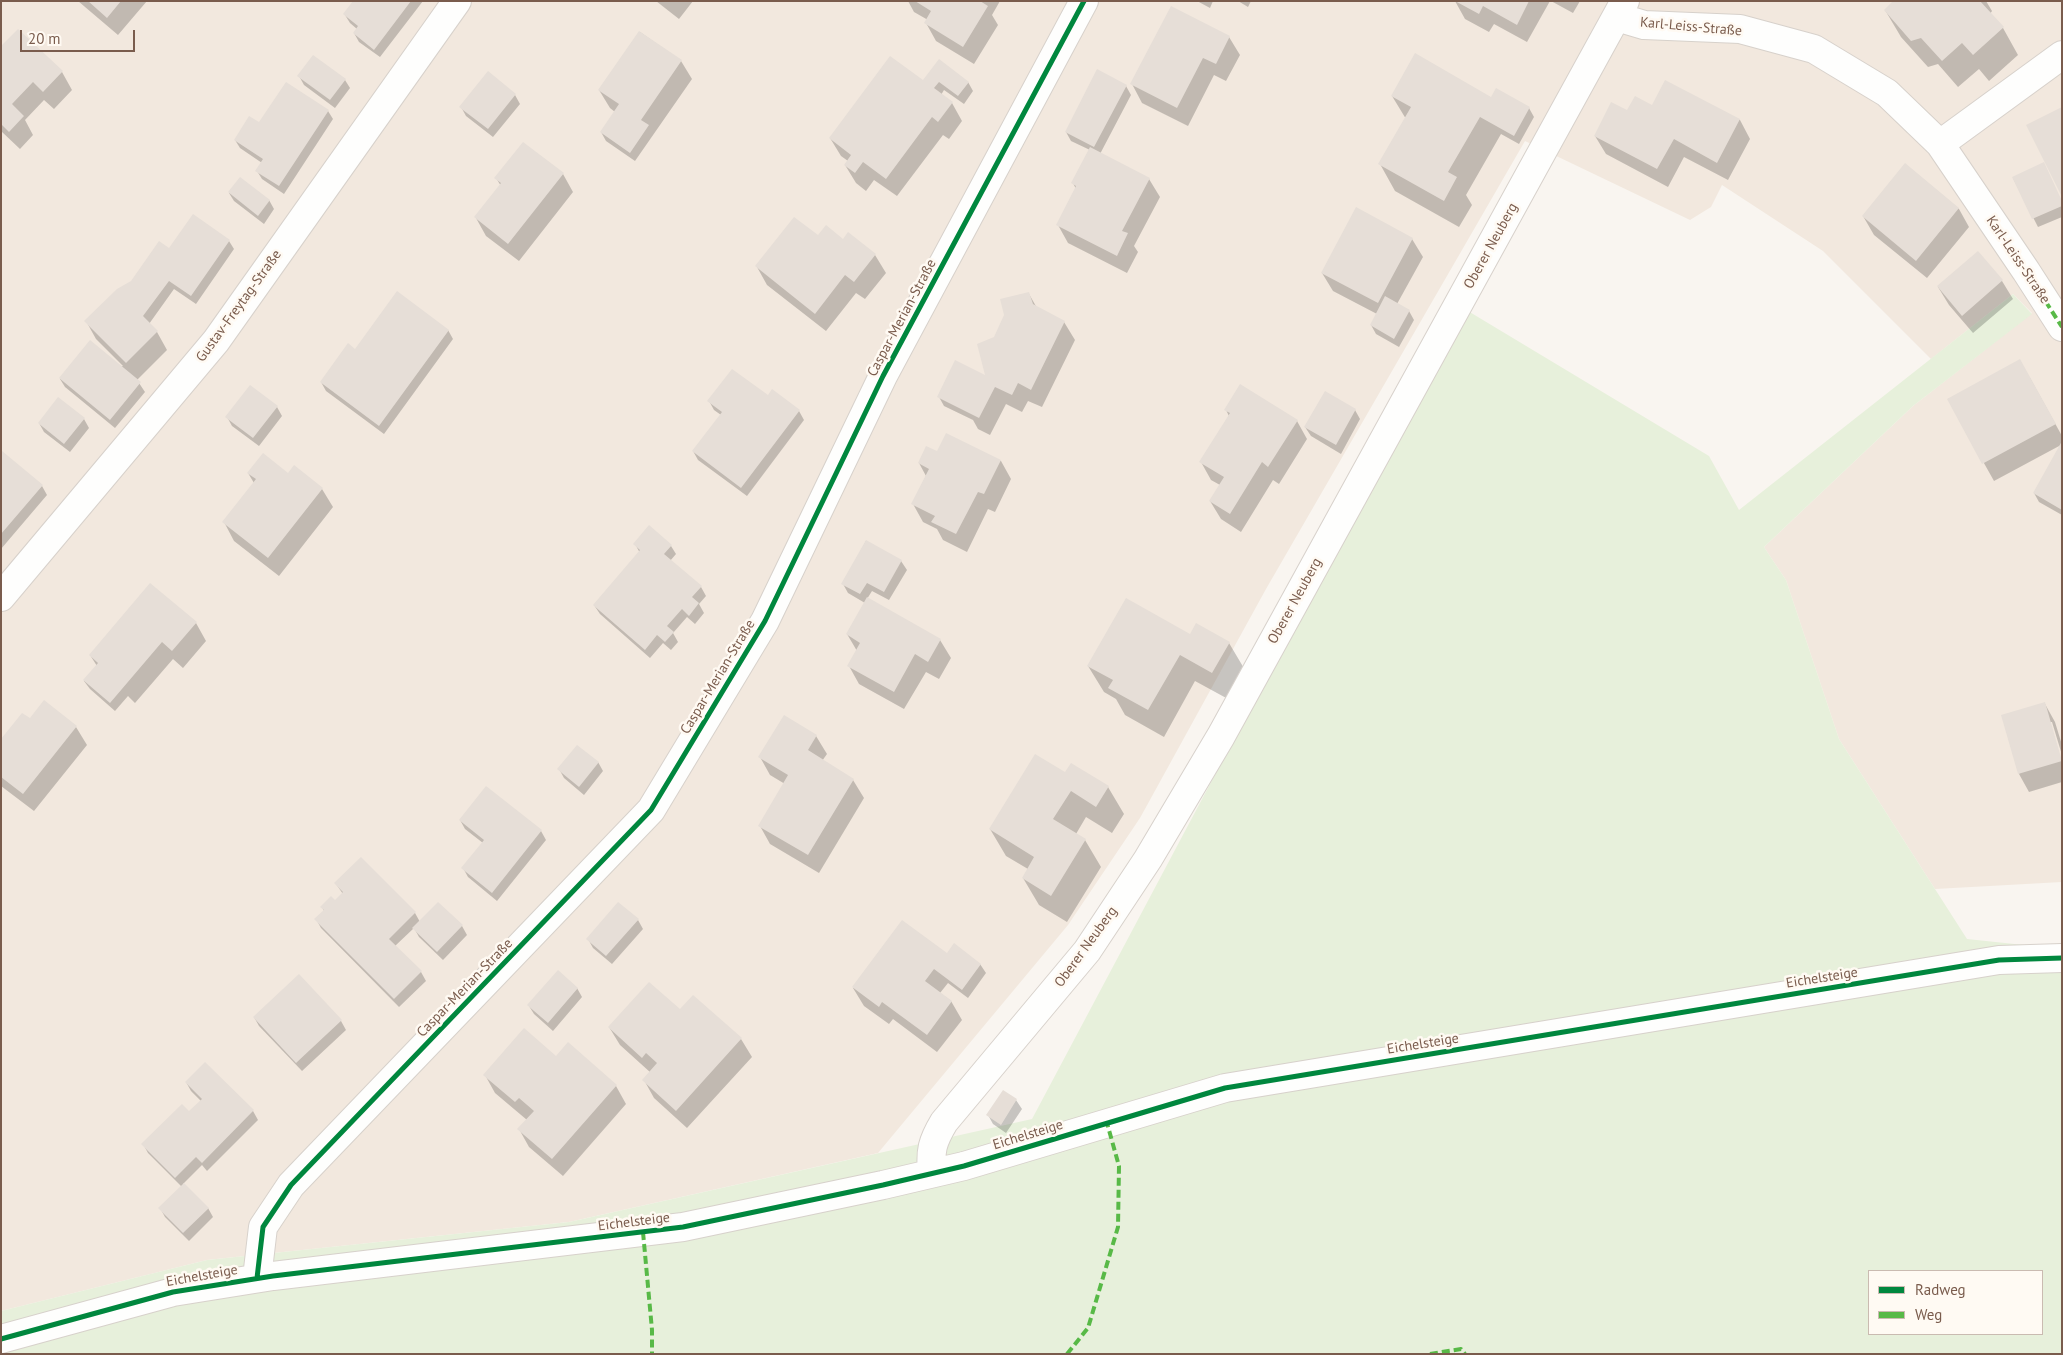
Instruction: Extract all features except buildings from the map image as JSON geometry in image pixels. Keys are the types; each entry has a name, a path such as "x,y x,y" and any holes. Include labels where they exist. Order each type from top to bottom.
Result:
{"street":[{"name":"Gustav-Freytag-Straße","path":"1,597 216,341 457,1"},
{"name":"Caspar-Merian-Straße","path":"256,1278 263,1227 291,1186 651,810 765,621 883,376 1084,1"},
{"name":"Karl-Leiss-Straße","path":"1621,9 1644,25 1740,29 1814,49 1887,93 1940,144 2062,327"},
{"name":"Oberer Neuberg","path":"932,1173 930,1153 944,1122 1087,951 1148,858 1212,752 1621,9"},
{"path":"1940,144 2062,55"},
{"name":"Eichelsteige","path":"1,1339 173,1292 256,1278 683,1227 964,1166 1225,1088 2000,960 2062,958"}],"shaded area":[{"path":"1,1 2062,1 2062,882 1935,889 1839,739 1786,580 1764,547 1913,406 2032,313 2013,294 1931,359 1823,251 1722,185 1711,207 1690,220 1525,141 1266,589 1140,818 1068,925 878,1153 569,1222 207,1260 1,1311"}],"green space":[{"path":"2013,294 2032,314 1913,406 1764,547 1786,580 1839,739 1967,939 2062,949 2062,1354 1,1354 1,1311 207,1260 569,1222 1032,1119 1463,308 1709,456 1739,510"}],"marked path":[{"path":"2026,271 2062,327"},
{"path":"1067,1354 1088,1328 1118,1227 1119,1166 1107,1123"},
{"path":"643,1232 652,1330 652,1354"},
{"path":"1430,1354 1461,1349 1465,1354"}],"cycle path":[{"path":"257,1278 263,1227 291,1185 651,810 765,621 883,376 1084,1"},
{"path":"1,1339 173,1292 273,1276 683,1227 964,1166 1225,1088 1999,960 2062,958"}]}
